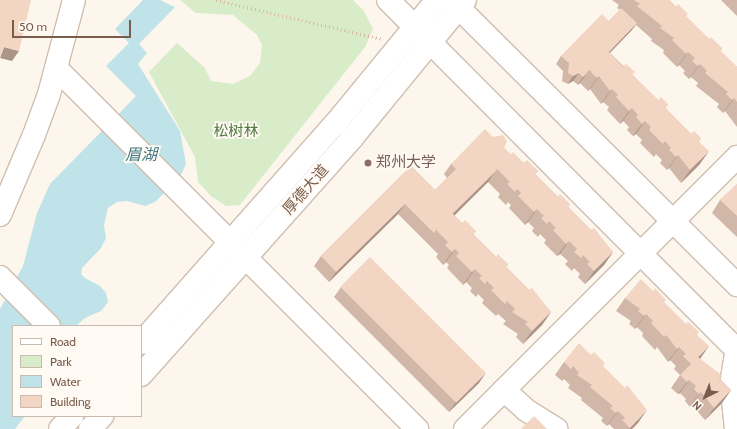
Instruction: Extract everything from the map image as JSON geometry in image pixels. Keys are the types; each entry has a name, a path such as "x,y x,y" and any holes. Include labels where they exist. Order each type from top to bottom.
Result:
{"lane":[{"path":"0,215 34,135 56,68 74,0"},
{"path":"388,0 408,35 430,42 737,350 731,383 736,429"},
{"name":"厚德大道","path":"142,342 336,124 437,0"},
{"path":"458,3 737,285"},
{"name":"厚德大道","path":"142,374 352,138 430,42 458,3"},
{"path":"56,68 417,429"},
{"path":"465,429 673,221 736,161"},
{"path":"1,279 48,325"},
{"path":"504,390 526,410 557,429"},
{"path":"60,429 71,417"},
{"path":"90,429 101,417"}],"path":[{"path":"216,0 408,35"}],"green space":[{"name":"松树林","path":"180,0 353,0 364,11 373,29 365,47 240,205 226,206 211,196 198,182 195,157 149,72 177,43 205,68 211,81 233,84 250,76 260,63 262,45 257,35 233,15 196,13"}],"water":[{"name":"眉湖","path":"143,0 160,0 175,7 139,44 147,53 138,64 180,131 186,164 180,177 155,202 145,206 127,201 117,202 108,208 104,225 106,238 101,248 82,268 81,274 85,278 100,286 106,293 108,302 101,311 85,318 77,325 12,325 12,417 24,417 15,429 0,429 0,309 23,266 37,213 50,184 136,96 106,66 129,43 115,29"}],"building":[{"path":"0,0 31,0 19,51 4,47 0,58"},
{"path":"634,0 669,0 676,7 678,4 688,14 686,16 709,39 711,37 722,48 720,50 737,67 737,102 734,98 732,100 726,94 728,92 705,73 707,71 700,64 698,66 692,61 695,58 688,52 686,54 672,40 674,38 660,28 662,26 637,6 640,4"},
{"path":"621,8 637,23 583,77 579,73 573,76 568,73 569,63 561,56 602,14 609,21"},
{"path":"608,51 623,67 626,64 635,72 632,75 658,100 661,97 668,104 665,107 691,134 694,131 701,138 698,141 709,151 690,170 678,155 676,157 669,150 671,148 665,141 663,144 649,130 651,127 645,121 642,124 636,117 638,115 632,108 629,111 616,97 618,95 612,89 610,91 599,76 597,78 589,70"},
{"path":"485,129 493,137 503,135 507,141 504,148 511,155 434,233 405,204 336,272 321,256 411,166 435,190 456,169 451,164"},
{"path":"513,152 524,163 527,160 538,171 535,174 558,197 560,194 570,204 568,207 591,230 594,228 613,252 594,271 587,264 590,262 583,255 581,258 574,252 577,249 569,241 566,244 553,230 556,228 549,221 547,224 541,218 544,216 537,209 534,212 518,196 521,193 517,189 515,192 507,184 510,182 497,169"},
{"path":"737,184 737,216 720,200"},
{"path":"452,213 462,223 465,220 476,231 473,234 496,257 498,254 508,264 506,267 529,290 532,288 551,312 532,331 525,324 528,322 512,312 515,309 507,301 505,304 491,290 494,288 487,281 485,284 479,278 482,276 475,269 472,272 456,256 459,253 455,249 452,252 445,245 448,242 436,230"},
{"path":"370,257 486,373 456,403 340,287"},
{"path":"641,279 653,291 655,288 666,300 664,302 686,324 688,322 699,332 697,335 709,346 698,357 722,376 719,379 731,390 714,408 701,392 699,394 694,389 696,386 689,380 687,382 680,375 691,364 683,356 686,354 679,347 677,349 666,335 664,337 651,323 653,321 646,314 644,316 638,311 640,309 625,298"},
{"path":"579,343 591,355 594,352 605,363 603,366 625,388 627,385 647,410 630,428 622,420 625,418 618,411 616,413 610,408 613,406 590,387 592,385 577,375 579,373 573,366 571,369 564,362"},
{"path":"534,416 547,429 521,429"}],"place":[{"name":"郑州大学","path":"368,163"}]}
